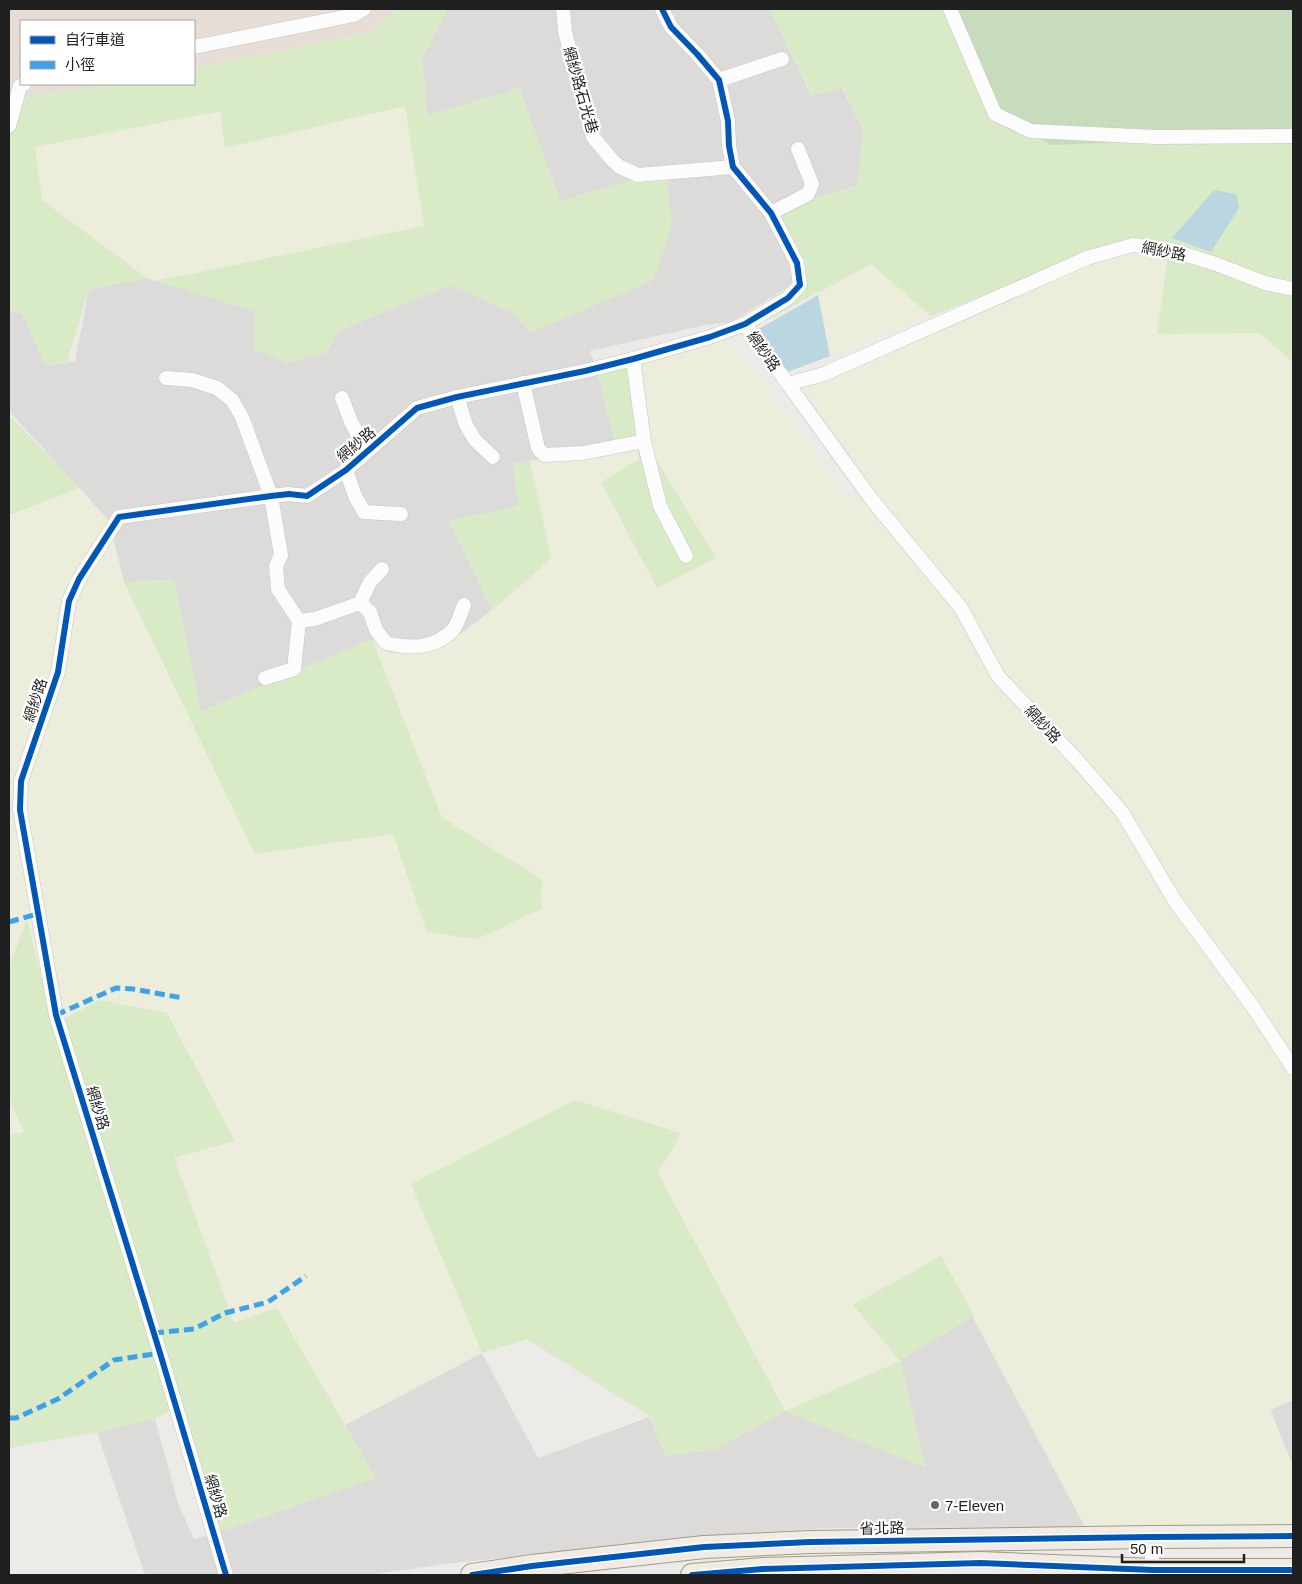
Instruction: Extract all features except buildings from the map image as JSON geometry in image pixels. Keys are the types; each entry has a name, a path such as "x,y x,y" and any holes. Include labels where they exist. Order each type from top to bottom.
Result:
{"main road":[{"name":"省北路","path":"472,1575 532,1566 704,1547 810,1542 1293,1536"},
{"path":"692,1575 763,1569 981,1563 1153,1572 1293,1570"}],"street":[{"path":"195,47 354,15 364,9"},
{"name":"網紗路石光巷","path":"563,9 565,32 593,137 613,161 620,167 638,175 733,167"},
{"path":"662,9 671,27 719,80 728,121 729,146 733,167 771,213 797,263 800,285 788,298 745,324"},
{"path":"950,9 995,114 1032,131 1155,137 1293,136"},
{"path":"719,80 782,59"},
{"path":"9,126 20,86 22,85"},
{"path":"771,213 808,194 812,184 798,149"},
{"name":"網紗路","path":"788,384 824,374 1087,258 1133,246 1171,250 1265,282 1293,289"},
{"name":"網紗路","path":"226,1575 56,1015 20,810 20,781 58,672 69,601 78,579 119,517 289,494 308,496 346,470 418,408 457,397 585,371 633,359 710,337 745,324 872,500 962,608 998,676 1077,760 1122,812 1175,901 1253,1007 1293,1068"},
{"path":"633,359 644,441 660,506 686,556"},
{"path":"166,378 192,380 218,388 232,400 242,417 271,496 281,555 276,566 278,590 299,621 294,669 265,678"},
{"path":"523,383 538,448 544,455 583,453 644,441"},
{"path":"457,397 466,425 475,440 493,457"},
{"path":"342,398 351,422 367,451"},
{"path":"346,470 355,496 364,512 400,514"},
{"path":"299,621 315,619 360,602 370,582 382,569"},
{"path":"360,602 370,612 376,630 386,643 408,647 432,645 454,629 464,605"},
{"path":"1151,1537 1153,1572"}],"shaded area":[{"path":"9,9 397,9 367,33 195,69 195,20 20,20 20,85 107,85 9,99"},
{"path":"448,9 770,9 811,95 842,88 863,129 858,185 765,213 792,272 793,284 733,321 701,326 590,351 597,369 615,445 513,464 519,506 449,521 492,610 454,639 427,652 395,652 381,646 372,639 202,719 174,580 124,582 109,521 9,411 9,312 22,313 46,366 75,361 89,289 147,278 255,311 326,353 338,331 450,285 512,312 530,332 637,179 560,201 519,88 427,116 422,58"},
{"path":"974,1316 1085,1527 831,1528 734,1534 454,1563 367,1575 145,1575 97,1432 155,1419 178,1503 194,1539 375,1478 345,1425 482,1353 538,1458 649,1417 666,1456 716,1449 785,1411 925,1467 900,1360"},
{"path":"1293,1400 1293,1466 1270,1409"}],"green space":[{"path":"397,9 448,9 422,58 427,116 519,88 560,201 637,179 667,180 672,226 654,280 530,333 512,312 450,285 338,331 326,353 287,363 254,349 255,311 156,281 424,226 405,106 225,148 220,111 35,147 42,200 147,278 89,289 67,362 46,366 22,313 9,312 9,99 107,85 195,85 195,69 367,33"},
{"path":"770,9 948,9 1208,137 1293,136 1293,362 1259,333 1157,334 1168,256 1130,247 1084,256 931,316 871,264 741,334 734,324 793,284 786,256 765,213 858,185 863,129 843,88 812,95"},
{"path":"948,9 1293,9 1293,136 1051,145 995,114"},
{"path":"405,106 424,226 156,281 147,278 42,200 35,147 220,111 226,148"},
{"path":"1130,247 1168,255 1157,334 1259,333 1293,362 1293,1400 1270,1410 1293,1466 1293,1527 1085,1527 940,1256 900,1360 785,1411 658,1173 411,1184 482,1353 345,1425 277,1309 234,1323 174,1157 235,1141 53,1025 36,962 18,859 27,920 9,967 9,515 80,488 109,522 124,582 255,854 393,834 427,932 542,879 442,818 372,639 381,646 395,652 427,652 454,639 492,610 551,559 530,461 615,445 633,435 640,459 601,482 657,588 716,558 651,451 628,363 725,340 767,388 849,498 875,489 800,386 933,320"},
{"path":"872,264 931,316 830,356 818,295"},
{"path":"628,363 651,451 716,558 657,588 601,482 639,459 633,435 615,445 597,369"},
{"path":"9,415 80,488 9,515"},
{"path":"530,461 551,559 492,610 449,521 518,506 513,464"},
{"path":"174,580 201,711 372,639 442,818 542,879 541,909 477,939 427,932 393,834 255,854 124,582"},
{"path":"27,920 53,1025 99,1000 167,1013 235,1141 174,1158 234,1323 277,1308 376,1478 219,1532 178,1407 155,1419 9,1448 9,1135 24,1132 9,1098 9,967"},
{"path":"9,1098 24,1133 9,1135"},
{"path":"575,1100 681,1133 658,1173 785,1411 716,1449 666,1456 649,1416 527,1339 482,1353 411,1184"},
{"path":"941,1256 974,1316 900,1361 853,1305"},
{"path":"900,1361 925,1467 785,1411"}],"water":[{"path":"1214,190 1236,194 1239,208 1211,252 1172,238"},
{"path":"818,295 830,356 782,374 757,330"}],"marked path":[{"path":"9,922 37,914"},
{"path":"56,1015 116,988 133,989 183,998"},
{"path":"154,1333 194,1329 225,1313 268,1302 306,1276"},
{"path":"9,1418 16,1418 58,1399 114,1360 160,1353"}],"cycle path":[{"path":"226,1575 56,1015 20,810 21,781 58,672 69,601 79,579 119,517 271,496 289,494 307,496 346,470 417,408 457,397 585,371 710,337 745,324 788,298 800,285 797,263 771,213 733,167 729,146 728,121 719,80 671,27 662,9"},
{"path":"472,1575 532,1566 704,1547 810,1542 1293,1536"},
{"path":"692,1575 763,1569 981,1563 1153,1570 1293,1570"}],"place":[{"name":"7-Eleven","path":"935,1505"}]}
